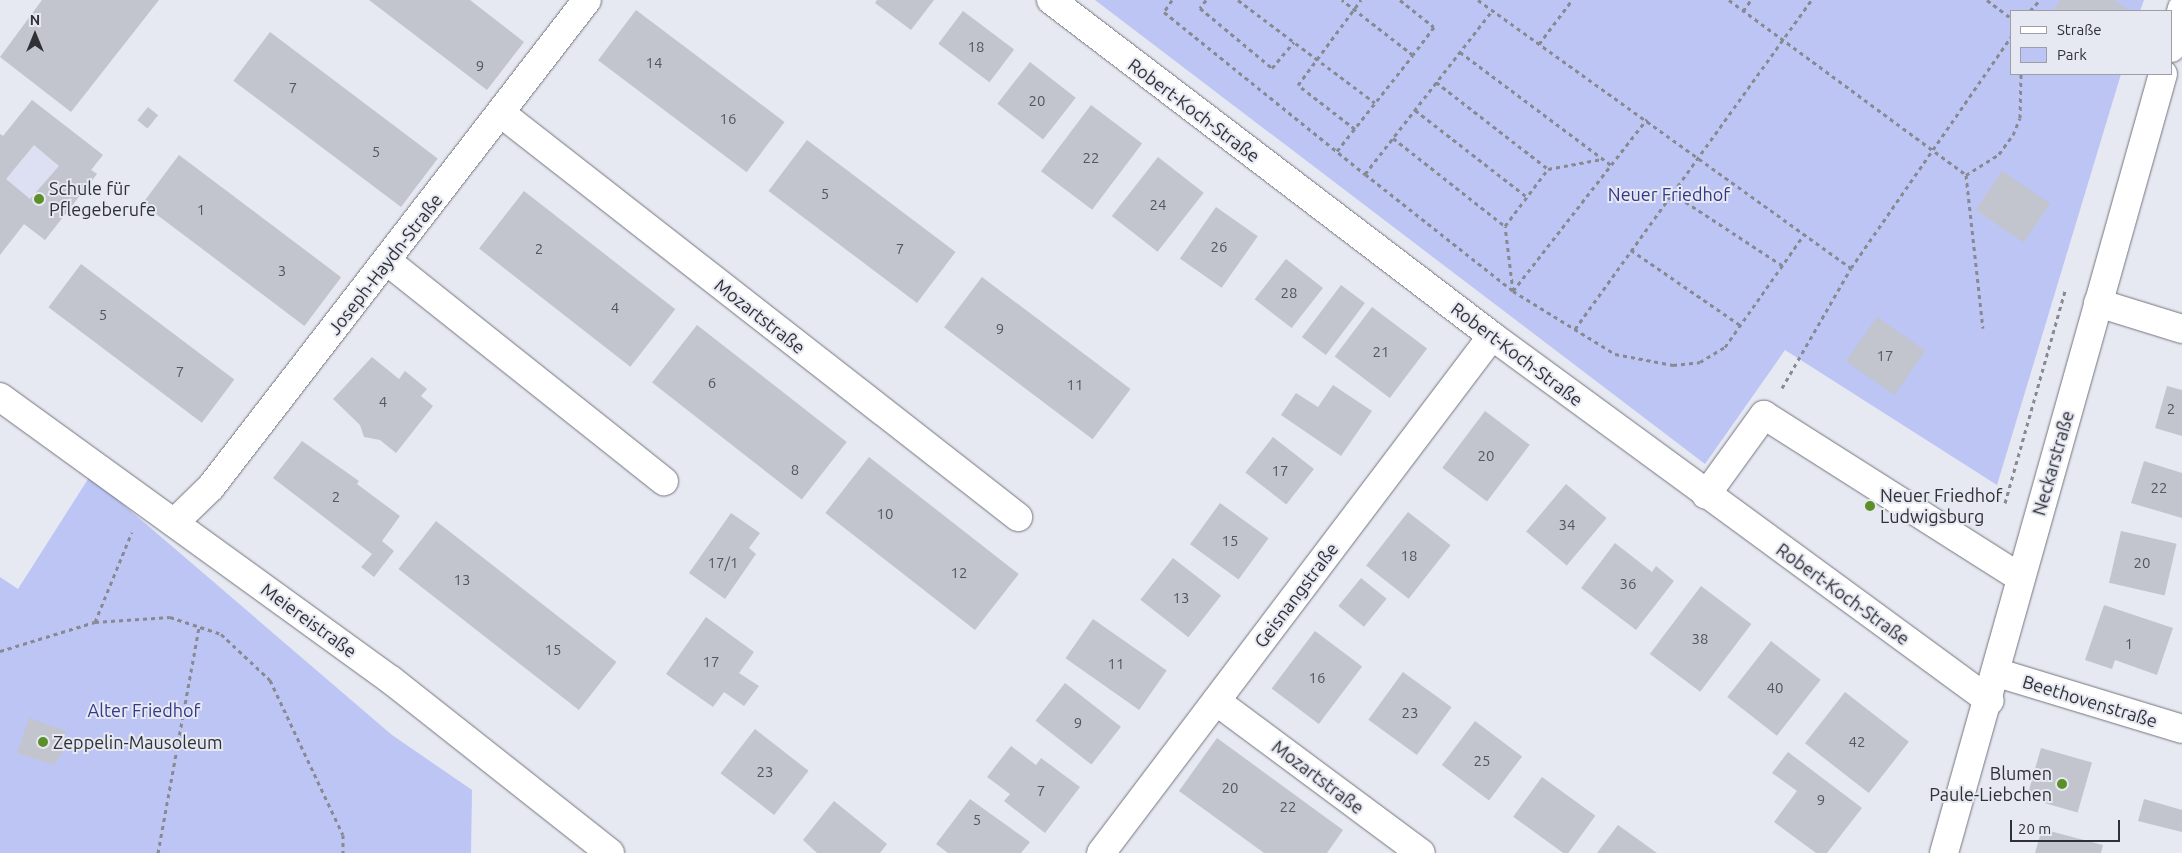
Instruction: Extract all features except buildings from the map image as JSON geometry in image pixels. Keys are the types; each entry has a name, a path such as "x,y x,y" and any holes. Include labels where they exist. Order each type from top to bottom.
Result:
{"street":[{"name":"Joseph-Haydn-Straße","path":"175,522 211,487 502,114 587,0"},
{"name":"Robert-Koch-Straße","path":"1050,0 1492,336 1990,701"},
{"path":"2172,44 2182,8"},
{"name":"Neckarstraße","path":"1944,853 1998,673 2021,578 2163,75"},
{"name":"Mozartstraße","path":"502,114 1018,517"},
{"path":"387,261 664,480"},
{"path":"2098,303 2182,329"},
{"name":"Geisnangstraße","path":"1101,853 1492,336"},
{"name":"Meiereistraße","path":"0,397 150,502 391,680 610,853"},
{"path":"1706,494 1764,415 2021,578"},
{"name":"Beethovenstraße","path":"1998,673 2182,729"},
{"name":"Mozartstraße","path":"1216,701 1421,853"}],"path":[{"path":"1172,0 1164,12 1365,174 1513,291 1615,354 1673,366 1700,362 1724,347 1803,236"},
{"path":"1206,0 1200,8 1272,68 1294,42"},
{"path":"1238,0 1375,103"},
{"path":"1342,0 1413,55"},
{"path":"1355,129 1298,85 1361,0"},
{"path":"1337,151 1434,26 1400,0"},
{"path":"1478,0 1647,119 1803,236 1851,268"},
{"path":"1539,44 1572,0"},
{"path":"1729,0 1932,152 1966,175 1982,328"},
{"path":"1743,11 1752,0"},
{"path":"1575,329 1696,157 1811,0"},
{"path":"1987,0 2010,17"},
{"path":"2031,10 2040,0"},
{"path":"1365,174 1492,11"},
{"path":"1764,415 1801,360 1851,268 2010,38"},
{"path":"1460,52 1611,165"},
{"path":"1966,175 1998,154 2013,136 2020,118 2021,75"},
{"path":"1436,82 1548,169"},
{"path":"1415,110 1527,197"},
{"path":"1513,291 1647,119"},
{"path":"1394,138 1505,226"},
{"path":"1513,291 1505,226 1548,169 1602,159"},
{"path":"1672,193 1783,266"},
{"path":"1631,250 1740,325"},
{"path":"95,622 136,524 150,502"},
{"path":"0,651 95,622 170,617 222,634 270,680 344,835 343,853"},
{"path":"158,853 199,626"}],"shaded area":[{"name":"Schule für Pflegeberufe","path":"32,100 103,155 91,169 97,174 45,240 24,224 0,255 0,134 3,136"}],"green space":[{"name":"Neuer Friedhof","path":"1095,0 2144,0 2140,10 2010,10 2010,75 2121,75 1997,485 1785,350 1705,464"},
{"name":"Alter Friedhof","path":"90,476 392,735 472,790 471,853 0,853 0,577 18,589"}],"place":[{"name":"Schule für Pflegeberufe","path":"39,199"},
{"name":"Neuer Friedhof Ludwigsburg","path":"1870,506"},
{"name":"Zeppelin-Mausoleum","path":"43,742"},
{"name":"Blumen Paule-Liebchen","path":"2062,784"}]}
